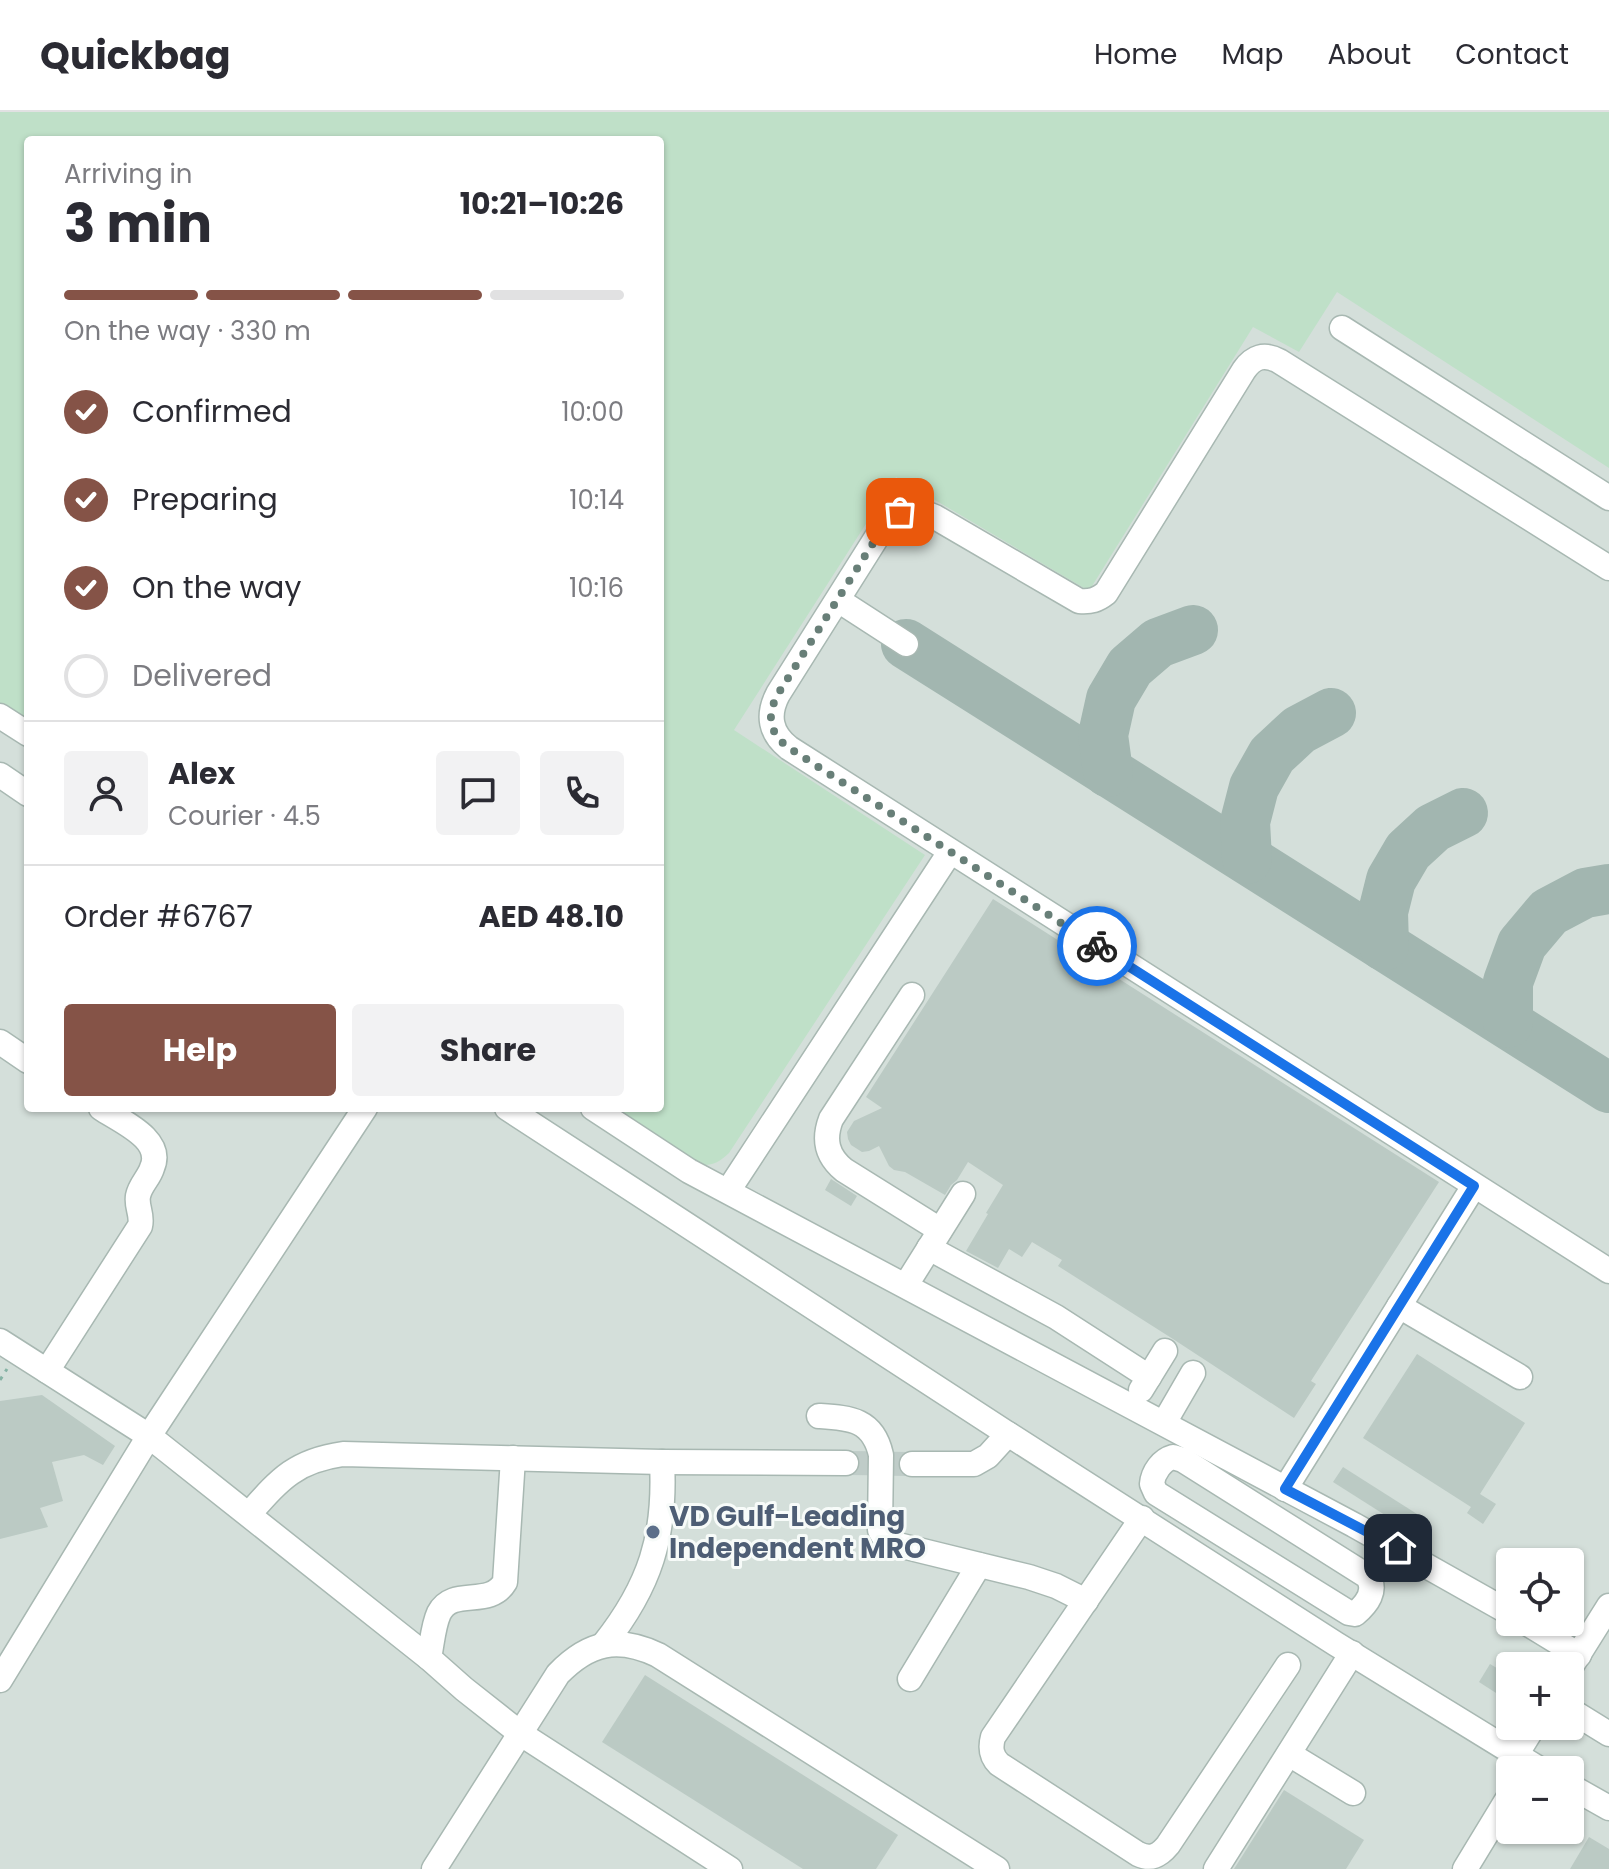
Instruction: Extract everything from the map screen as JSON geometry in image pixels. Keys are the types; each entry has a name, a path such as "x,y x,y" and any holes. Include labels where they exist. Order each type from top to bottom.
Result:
{"lane":[{"path":"1342,328 1609,498"},
{"path":"1609,568 1271,356 1263,356 1255,358 1244,370 1106,593 1098,599 1089,602 1070,597 935,517 908,510 887,521 773,703 771,714 775,734 789,748 1609,1271"},
{"path":"838,600 906,644"},
{"path":"0,716 24,731"},
{"path":"0,775 24,791"},
{"path":"728,1191 950,852"},
{"path":"912,995 831,1119 826,1142 835,1163 935,1239 1149,1377"},
{"path":"0,1042 24,1058"},
{"path":"47,1371 140,1226 142,1217 138,1197 155,1161 150,1142 107,1112"},
{"path":"0,1680 149,1436 362,1112"},
{"path":"513,1112 1008,1434 1515,1756"},
{"path":"599,1112 689,1171 1419,1560 1496,1605"},
{"path":"1285,1489 1474,1186"},
{"path":"906,1285 963,1194"},
{"path":"1399,1306 1520,1377"},
{"path":"1034,1354 1056,1317"},
{"path":"0,1341 149,1436 521,1734 730,1869"},
{"path":"1132,1406 1165,1351"},
{"path":"1164,1423 1193,1373"},
{"path":"819,1416 856,1421 873,1434 881,1455 880,1530 890,1543 1043,1581 1086,1601"},
{"path":"912,1464 974,1464 988,1456 1008,1434"},
{"path":"249,1514 287,1474 323,1457 343,1454 846,1463"},
{"path":"429,1658 437,1621 446,1605 454,1600 492,1595 505,1582 513,1458"},
{"path":"1216,1869 1289,1754 1344,1648 1355,1614 1373,1590 1373,1585 1367,1576 1179,1458 1169,1458 1160,1465 1152,1479 1156,1493 1355,1614"},
{"path":"604,1644 633,1604 652,1559 663,1511 662,1462"},
{"path":"1142,1518 993,1737 992,1754 999,1764 1145,1857 1159,1855 1288,1665"},
{"path":"910,1679 979,1565"},
{"path":"1580,1652 1609,1606"},
{"path":"1542,1636 1562,1652"},
{"path":"434,1869 558,1674 587,1650 604,1644 632,1645 658,1655 997,1869"},
{"path":"1584,1719 1609,1734"},
{"path":"1289,1754 1353,1793"},
{"path":"1584,1794 1609,1808"},
{"path":"1465,1869 1496,1818"}],"shaded area":[{"path":"0,112 1609,112 1609,1869 0,1869"}],"green space":[{"path":"0,112 1609,112 1609,468 1337,292 1299,352 1253,327 1089,591 896,477 734,730 925,855 729,1153 714,1163 697,1165 615,1112 664,1112 664,136 24,136 24,722 0,707"}],"building":[{"path":"993,899 1439,1182 1311,1381 1316,1384 1294,1418 1058,1266 1062,1260 1032,1242 1022,1257 1009,1249 998,1268 966,1251 1003,1185 968,1162 945,1195 905,1172 894,1170 879,1146 862,1152 851,1145 847,1132 854,1121 882,1108 866,1097"},
{"path":"831,1179 857,1196 851,1206 825,1190"},
{"path":"1417,1354 1525,1423 1480,1494 1496,1504 1483,1524 1467,1513 1471,1507 1363,1438"},
{"path":"42,1395 115,1446 103,1465 84,1455 52,1462 63,1501 40,1508 48,1527 0,1539 0,1401"},
{"path":"1343,1467 1417,1514 1407,1529 1333,1482"},
{"path":"1490,1664 1496,1668 1496,1693 1479,1682"},
{"path":"645,1675 898,1835 876,1869 803,1869 602,1742"},
{"path":"1284,1790 1364,1840 1346,1869 1234,1869"},
{"path":"1589,1837 1609,1849 1609,1869 1570,1869"}],"taxiway":[{"path":"1108,772 1103,735 1111,699 1130,667 1158,643 1193,630"},
{"path":"906,644 1609,1088"},
{"path":"1247,859 1245,822 1254,787 1272,755 1299,730 1331,713"},
{"path":"1384,946 1383,912 1391,880 1408,851 1433,828 1463,813"},
{"path":"1508,1023 1508,982 1522,944 1549,912 1585,893 1609,889"}],"tunnel":[{"path":"846,1463 912,1464"}],"way so far":[{"path":"900,512 887,521 778,694 771,714 775,734 789,748 1097,946"}],"place":[{"name":"VD Gulf-Leading Independent MRO","path":"653,1532"}],"route":[{"path":"1097,946 1474,1186 1285,1489 1398,1548"}]}
